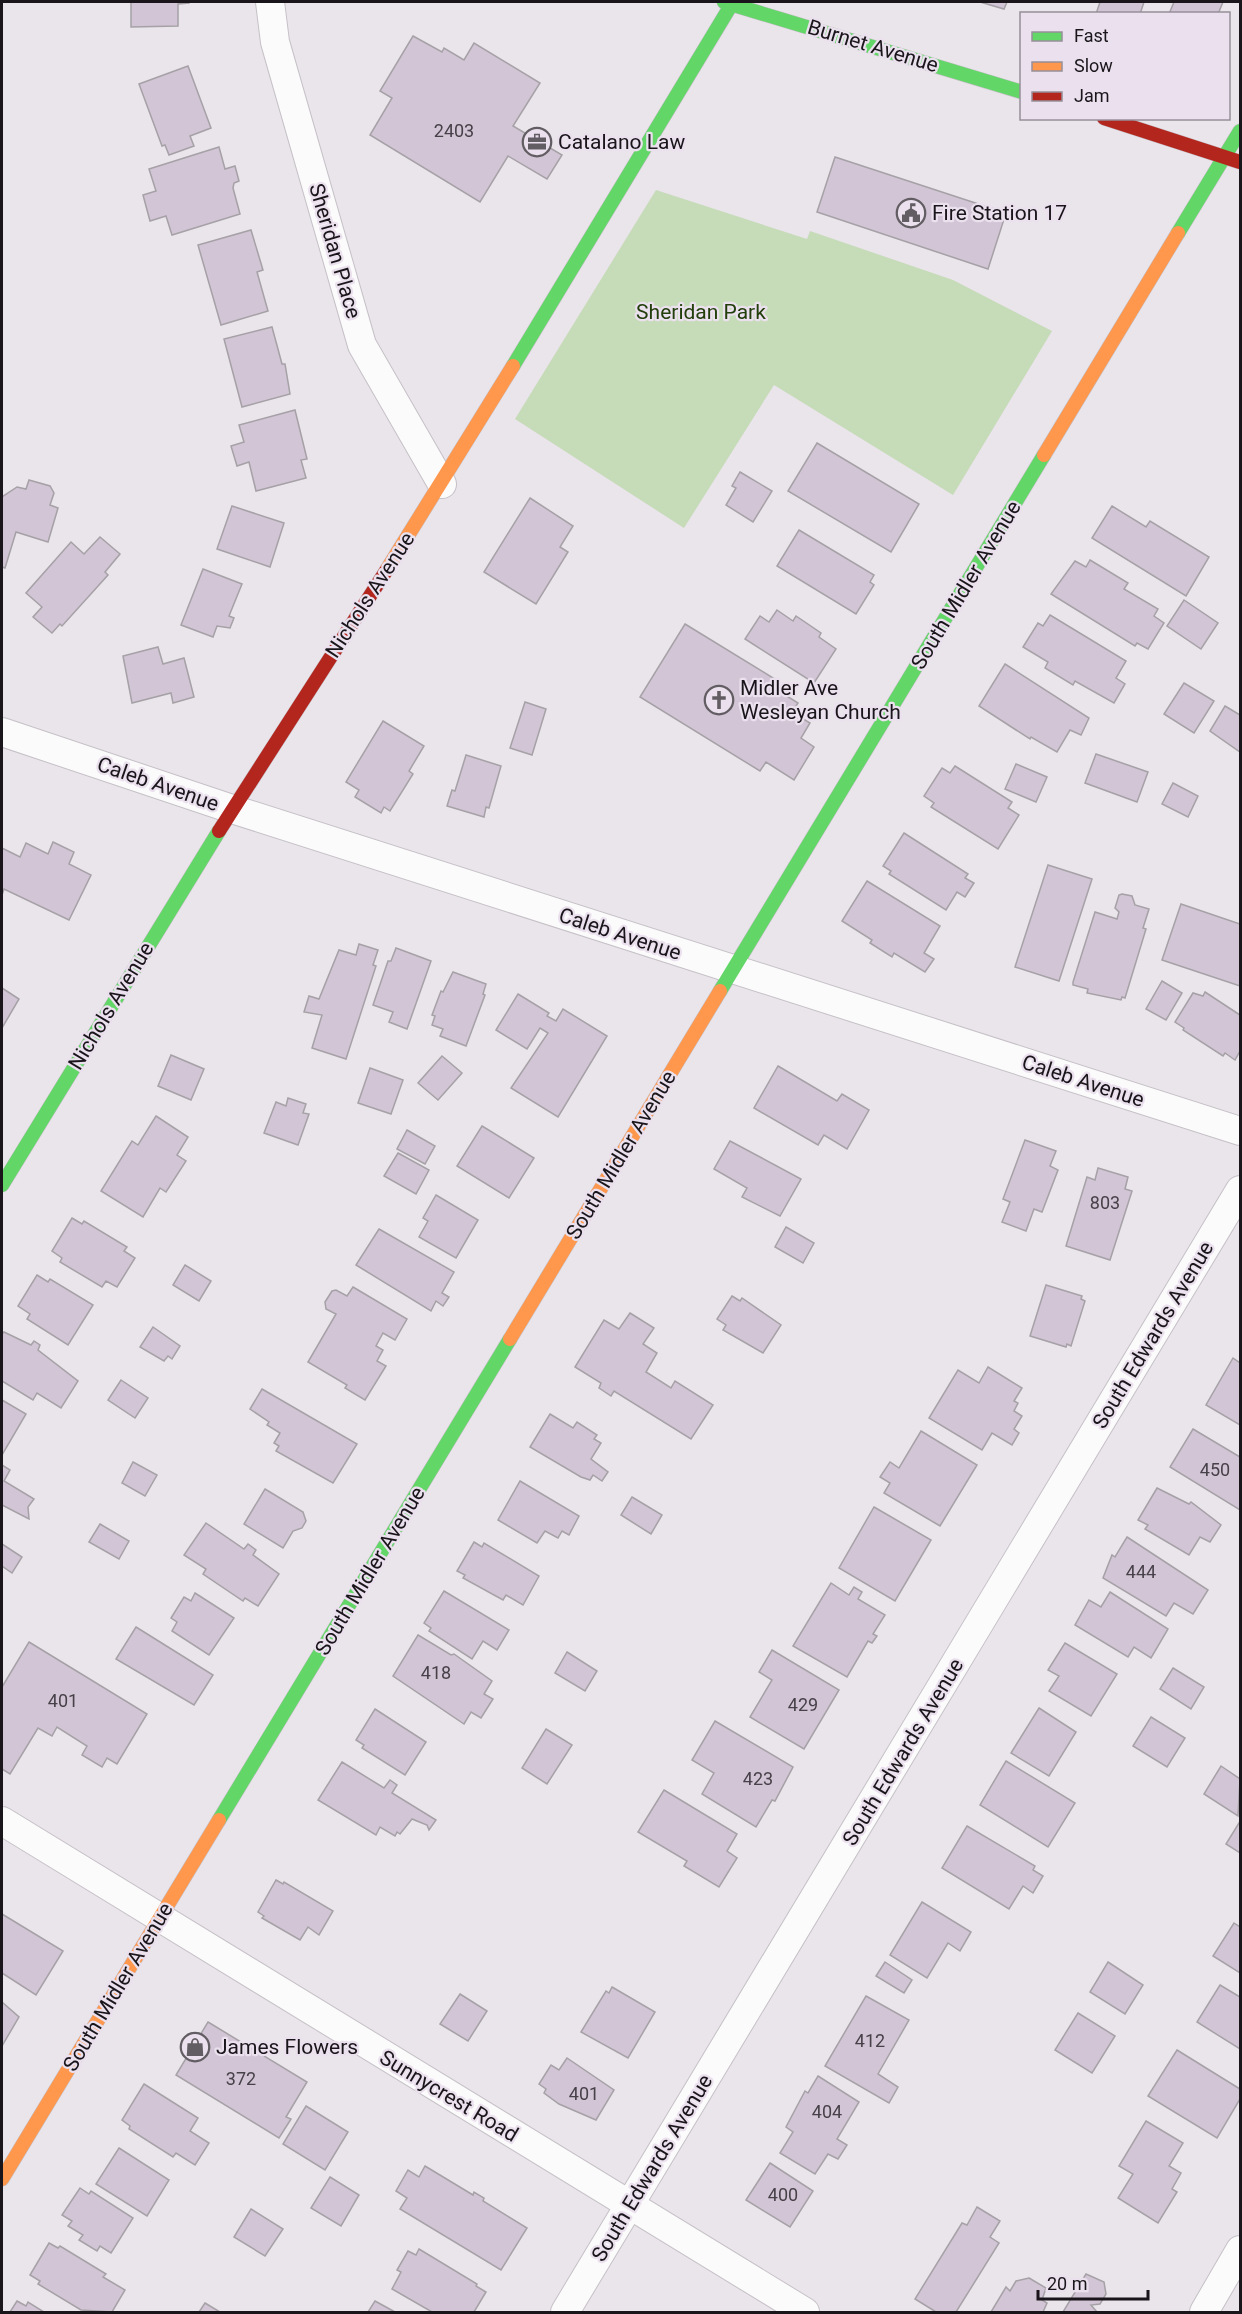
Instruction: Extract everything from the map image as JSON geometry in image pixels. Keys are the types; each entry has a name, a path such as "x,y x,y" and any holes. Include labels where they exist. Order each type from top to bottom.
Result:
{"main road":[{"name":"Nichols Avenue","path":"2,1185 232,809 442,484 730,2"},
{"name":"Burnet Avenue","path":"730,2 1020,91"},
{"path":"1110,120 1240,162"},
{"name":"South Midler Avenue","path":"2,2179 1240,131"}],"street":[{"name":"Sheridan Place","path":"270,2 275,42 362,345 442,484"},
{"name":"Caleb Avenue","path":"2,732 232,809 1240,1131"},
{"name":"South Edwards Avenue","path":"565,2313 1240,1190"},
{"name":"Sunnycrest Road","path":"2,1821 805,2313"},
{"path":"1203,2313 1240,2250"}],"green space":[{"name":"Sheridan Park","path":"656,190 807,239 810,231 953,280 1052,331 953,495 774,385 684,528 515,419"}],"building":[{"path":"131,2 189,3 178,4 178,26 131,27"},
{"path":"980,2 1007,2 1004,9"},
{"path":"1100,2 1144,2 1141,12 1097,12"},
{"path":"1174,2 1223,2 1219,12 1170,12"},
{"path":"413,36 442,52 444,48 464,60 474,43 540,83 513,126 562,155 547,179 508,156 480,202 370,135 392,98 380,91"},
{"path":"188,66 211,128 190,136 194,146 169,155 165,145 162,146 139,84"},
{"path":"219,147 225,169 235,166 239,181 234,183 233,188 240,214 172,235 166,216 150,221 143,195 156,191 149,169"},
{"name":"Fire Station 17","path":"835,157 1006,213 988,269 817,212"},
{"path":"251,230 263,270 257,272 268,311 221,325 198,245"},
{"path":"272,327 282,364 285,364 290,394 242,407 224,339"},
{"path":"295,410 307,459 301,460 306,478 256,491 249,462 237,466 231,446 244,442 239,425"},
{"path":"817,443 919,504 891,552 788,491"},
{"path":"740,472 772,491 753,522 726,505 736,488 732,486"},
{"path":"29,480 50,486 54,493 50,505 58,508 48,542 16,532 5,568 2,567 2,497 17,487 26,489"},
{"path":"530,498 573,526 560,547 568,552 536,604 484,572"},
{"path":"232,506 284,523 270,567 217,549"},
{"path":"1112,506 1146,527 1150,521 1209,557 1186,596 1092,538"},
{"path":"799,530 874,575 870,582 874,585 856,614 777,566"},
{"path":"100,537 120,554 105,572 108,575 62,626 60,624 52,633 33,617 42,607 26,593 71,542 84,554"},
{"path":"1090,560 1128,583 1124,589 1158,609 1154,616 1164,623 1148,649 1137,643 1135,646 1051,594 1075,561 1086,567"},
{"path":"203,569 242,584 229,616 234,618 230,628 217,626 213,637 181,625"},
{"path":"1184,600 1218,623 1201,649 1167,626"},
{"path":"777,610 793,621 796,616 821,633 819,637 836,649 814,683 745,639 760,616 769,622"},
{"path":"1050,615 1126,661 1116,678 1125,684 1114,703 1075,681 1073,685 1045,668 1048,662 1023,647 1038,623 1043,626"},
{"name":"Midler Ave Wesleyan Church","path":"685,624 778,681 774,688 798,703 792,712 810,723 801,738 814,747 794,780 766,762 760,771 640,697"},
{"path":"158,647 163,664 184,658 194,697 173,703 171,693 132,703 123,656"},
{"path":"1005,664 1089,718 1081,735 1070,730 1057,752 1031,737 1030,739 979,706"},
{"path":"1184,683 1214,701 1194,733 1164,714"},
{"path":"525,702 546,709 532,755 510,748"},
{"path":"1225,706 1240,715 1240,752 1210,731"},
{"path":"383,721 424,746 409,771 413,774 390,811 384,807 381,813 355,797 359,790 346,782"},
{"path":"1096,754 1148,772 1137,802 1085,783"},
{"path":"466,755 501,766 489,808 486,807 484,817 447,806 452,790 455,791"},
{"path":"1016,764 1047,777 1036,802 1005,789"},
{"path":"955,766 1012,802 1008,808 1019,815 998,849 931,807 934,803 924,796 942,768 950,773"},
{"path":"1173,783 1198,796 1188,817 1162,804"},
{"path":"904,833 968,874 965,878 974,883 965,897 957,892 946,910 889,874 891,871 883,866"},
{"path":"53,842 74,852 69,864 91,875 69,920 4,889 2,895 2,848 20,857 26,843 48,854"},
{"path":"1048,865 1092,879 1059,981 1015,967"},
{"path":"867,881 940,926 924,953 934,959 925,972 894,953 892,957 870,943 872,940 842,921"},
{"path":"1119,895 1132,896 1135,905 1149,909 1143,928 1146,929 1125,998 1122,997 1121,1000 1087,993 1088,989 1073,985 1073,982 1095,912 1117,919 1119,912 1115,908"},
{"path":"1181,904 1240,924 1240,986 1162,960"},
{"path":"359,944 378,950 373,965 376,966 346,1059 312,1048 322,1015 304,1012 309,996 319,999 339,950 356,955"},
{"path":"396,948 431,961 407,1029 389,1022 393,1012 373,1005 388,961 391,961"},
{"path":"453,972 486,984 483,994 485,995 466,1046 440,1036 443,1029 432,1025 435,1016 432,1015 441,991 443,992"},
{"path":"1162,981 1182,993 1166,1020 1146,1009"},
{"path":"2,988 19,999 2,1028"},
{"path":"1205,992 1240,1015 1240,1051 1235,1060 1225,1053 1223,1056 1183,1030 1184,1028 1175,1022 1193,993 1203,996"},
{"path":"518,994 549,1013 547,1016 556,1021 563,1009 607,1036 558,1117 511,1088 548,1033 540,1028 527,1049 496,1030"},
{"path":"171,1055 204,1069 191,1100 158,1086"},
{"path":"442,1056 462,1073 438,1100 418,1083"},
{"path":"778,1066 837,1101 842,1094 869,1110 847,1149 824,1135 818,1145 754,1108"},
{"path":"370,1068 403,1080 391,1114 358,1103"},
{"path":"288,1098 306,1104 303,1113 309,1114 298,1145 264,1133 276,1102 286,1106"},
{"path":"156,1116 188,1137 177,1155 186,1161 166,1192 160,1188 143,1217 101,1191 132,1141 138,1145"},
{"path":"482,1126 534,1158 509,1198 457,1166"},
{"path":"407,1130 435,1146 425,1164 397,1149"},
{"path":"1025,1140 1056,1151 1050,1166 1058,1170 1042,1212 1034,1209 1026,1231 1002,1222 1010,1202 1003,1199"},
{"path":"730,1141 801,1179 780,1216 742,1197 747,1188 714,1169"},
{"path":"398,1153 429,1170 416,1194 384,1176"},
{"path":"1098,1168 1128,1177 1125,1189 1132,1191 1110,1260 1066,1246 1087,1177 1095,1180"},
{"path":"436,1195 478,1220 456,1258 419,1237 428,1221 423,1218"},
{"path":"72,1218 82,1224 84,1221 127,1247 124,1251 135,1258 117,1287 106,1281 102,1287 60,1262 62,1258 52,1251"},
{"path":"786,1227 814,1243 803,1263 775,1247"},
{"path":"379,1229 454,1272 442,1293 449,1297 443,1306 436,1301 431,1311 356,1265"},
{"path":"185,1265 211,1281 199,1301 173,1285"},
{"path":"37,1275 48,1282 50,1279 93,1305 68,1345 27,1319 30,1314 18,1306"},
{"path":"1046,1285 1082,1296 1081,1299 1085,1301 1071,1346 1067,1344 1066,1347 1030,1336"},
{"path":"353,1287 407,1319 395,1340 383,1333 376,1346 383,1350 377,1361 386,1366 365,1400 345,1388 347,1385 308,1362 336,1314 326,1309 325,1302 332,1291 336,1290 347,1296"},
{"path":"732,1296 740,1301 742,1298 781,1325 763,1353 723,1330 726,1325 717,1319"},
{"path":"630,1313 654,1328 643,1344 657,1353 646,1372 671,1388 675,1381 713,1405 691,1439 614,1391 611,1396 599,1388 601,1383 575,1367 604,1320 619,1329"},
{"path":"153,1327 180,1346 172,1359 168,1356 164,1361 140,1347"},
{"path":"4,1332 31,1345 34,1341 40,1345 38,1350 78,1381 61,1408 37,1393 33,1400 2,1381 2,1334"},
{"path":"1233,1358 1240,1363 1240,1425 1206,1405"},
{"path":"988,1367 1022,1388 1014,1401 1018,1403 1014,1411 1022,1416 1014,1429 1019,1433 1012,1445 992,1433 982,1450 929,1418 958,1370 979,1383"},
{"path":"121,1380 148,1398 135,1418 108,1400"},
{"path":"262,1389 357,1444 333,1483 276,1451 279,1446 274,1443 280,1433 267,1425 269,1422 250,1409"},
{"path":"2,1400 26,1414 2,1455"},
{"path":"550,1414 573,1428 577,1422 597,1435 594,1439 601,1443 591,1459 608,1472 602,1481 593,1475 590,1480 581,1477 530,1447"},
{"path":"1193,1429 1240,1457 1240,1510 1170,1467"},
{"path":"921,1431 977,1465 940,1526 884,1493 890,1483 880,1477 890,1462 899,1468"},
{"path":"133,1462 157,1475 145,1496 122,1483"},
{"path":"2,1465 10,1470 4,1481 34,1499 28,1507 29,1519 2,1505"},
{"path":"520,1481 579,1516 569,1535 562,1531 558,1538 545,1531 537,1543 498,1520"},
{"path":"1157,1488 1189,1504 1191,1502 1221,1525 1210,1542 1200,1537 1189,1555 1145,1529 1148,1525 1138,1520"},
{"path":"265,1489 303,1512 306,1521 302,1528 293,1531 283,1548 244,1524"},
{"path":"632,1497 662,1515 651,1534 621,1515"},
{"path":"874,1507 931,1540 895,1601 839,1568"},
{"path":"206,1523 244,1549 248,1544 256,1550 253,1555 279,1574 258,1606 245,1598 243,1601 203,1574 206,1569 184,1555"},
{"path":"100,1524 129,1541 119,1559 89,1542"},
{"path":"1127,1537 1208,1590 1193,1614 1174,1603 1166,1616 1103,1578 1112,1555 1115,1557"},
{"path":"474,1542 482,1547 484,1543 539,1576 523,1605 506,1595 503,1600 463,1578 465,1575 457,1571"},
{"path":"2,1544 22,1557 12,1573 2,1566"},
{"path":"831,1583 849,1595 854,1587 862,1592 858,1599 885,1615 873,1634 877,1636 872,1643 868,1641 847,1677 793,1646"},
{"path":"444,1591 509,1630 497,1650 483,1641 472,1659 429,1631 431,1628 424,1623"},
{"path":"1110,1592 1168,1629 1151,1658 1134,1647 1128,1657 1075,1625 1089,1600 1101,1607"},
{"path":"195,1593 234,1618 209,1655 172,1631 177,1622 171,1618 184,1597 191,1601"},
{"path":"136,1627 213,1675 194,1705 116,1659"},
{"path":"418,1635 451,1655 454,1654 492,1681 484,1694 493,1699 481,1718 471,1712 464,1724 393,1676"},
{"path":"29,1642 147,1714 117,1764 107,1758 102,1767 82,1755 87,1746 57,1727 52,1736 38,1728 10,1774 2,1769 2,1687"},
{"path":"1065,1643 1117,1674 1091,1716 1049,1691 1059,1676 1048,1670"},
{"path":"772,1650 839,1690 804,1749 750,1717 772,1680 759,1672"},
{"path":"567,1652 597,1671 585,1691 555,1673"},
{"path":"1173,1668 1204,1687 1191,1709 1160,1689"},
{"path":"1039,1708 1076,1732 1049,1776 1011,1753"},
{"path":"375,1709 426,1742 405,1775 362,1748 364,1745 356,1740"},
{"path":"1151,1717 1185,1738 1167,1767 1133,1746"},
{"path":"715,1721 793,1767 775,1801 772,1800 756,1827 702,1794 714,1773 692,1760"},
{"path":"546,1729 572,1745 547,1784 522,1768"},
{"path":"1006,1761 1075,1803 1048,1847 980,1805"},
{"path":"342,1762 384,1788 390,1780 397,1785 392,1793 436,1820 429,1830 427,1825 412,1819 400,1834 397,1832 395,1836 380,1827 376,1835 318,1800"},
{"path":"1221,1766 1240,1779 1238,1816 1204,1794"},
{"path":"664,1790 737,1834 727,1851 737,1858 719,1887 684,1866 687,1861 638,1832"},
{"path":"1240,1824 1240,1853 1226,1844"},
{"path":"967,1826 1035,1866 1033,1870 1043,1876 1033,1893 1023,1886 1009,1909 942,1868"},
{"path":"276,1880 283,1884 284,1882 333,1911 319,1935 308,1927 300,1940 262,1918 264,1916 258,1912"},
{"path":"922,1902 971,1932 960,1951 948,1943 927,1978 890,1955"},
{"path":"2,1914 63,1951 36,1995 2,1973"},
{"path":"1234,1923 1240,1927 1240,1973 1213,1956"},
{"path":"885,1962 912,1980 904,1993 876,1976"},
{"path":"1108,1962 1143,1985 1125,2014 1090,1992"},
{"path":"1220,1985 1240,1997 1240,2049 1197,2022"},
{"path":"612,1987 655,2012 628,2058 581,2032 606,1991 609,1993"},
{"path":"460,1994 487,2011 468,2041 440,2024"},
{"path":"866,1996 909,2020 878,2074 898,2087 889,2103 825,2066"},
{"path":"2,2002 19,2017 2,2046"},
{"path":"1078,2013 1115,2036 1092,2073 1055,2050"},
{"path":"208,2022 307,2082 286,2117 291,2119 279,2138 176,2075"},
{"path":"1177,2050 1240,2089 1240,2099 1217,2138 1148,2096"},
{"path":"567,2058 614,2090 596,2120 559,2104 544,2093 546,2089 539,2084 551,2065 559,2070"},
{"path":"818,2076 859,2102 837,2139 847,2145 838,2159 828,2154 815,2174 780,2153 793,2132 786,2127 805,2091 808,2093"},
{"path":"144,2084 198,2118 190,2131 209,2143 195,2165 176,2153 173,2157 129,2129 130,2126 122,2120"},
{"path":"306,2106 348,2132 325,2170 283,2144"},
{"path":"1146,2121 1183,2143 1169,2166 1181,2173 1172,2189 1177,2192 1158,2223 1118,2198 1133,2174 1119,2166"},
{"path":"119,2148 169,2180 147,2216 96,2184"},
{"path":"770,2163 813,2191 790,2227 746,2200"},
{"path":"425,2166 473,2195 474,2192 484,2198 483,2201 527,2228 501,2270 400,2209 407,2198 396,2191 408,2170 419,2177"},
{"path":"330,2177 359,2195 341,2226 311,2208"},
{"path":"80,2188 89,2194 91,2191 133,2218 111,2253 100,2246 97,2251 79,2240 83,2235 68,2226 72,2221 62,2215"},
{"path":"977,2207 1000,2221 990,2237 999,2243 956,2312 936,2312 915,2299 962,2223 967,2225"},
{"path":"251,2209 283,2229 265,2256 234,2237"},
{"path":"49,2243 58,2248 60,2246 106,2274 103,2277 125,2290 112,2312 81,2310 38,2284 40,2281 30,2275"},
{"path":"419,2249 477,2284 476,2286 486,2292 474,2312 432,2312 392,2289 401,2272 397,2270 408,2251 416,2255"},
{"path":"1086,2274 1104,2282 1106,2294 1100,2304 1091,2305 1097,2312 1063,2312"},
{"path":"1029,2278 1046,2288 1042,2300 1047,2303 1043,2312 991,2312 1006,2287 1010,2291 1016,2281"},
{"path":"17,2301 26,2306 28,2302 44,2312 10,2312"},
{"path":"375,2301 395,2312 368,2312"},
{"path":"205,2303 220,2312 199,2312"}],"traffic: fast":[{"path":"724,2 1020,91"},
{"path":"513,366 733,2"},
{"path":"1178,233 1240,131"},
{"path":"720,991 1044,455"},
{"path":"2,1185 219,831"},
{"path":"219,1820 510,1339"}],"traffic: slow":[{"path":"1044,455 1178,233"},
{"path":"386,571 513,366"},
{"path":"510,1339 720,991"},
{"path":"2,2179 219,1820"}],"traffic: jam":[{"path":"1110,120 1240,162"},
{"path":"219,831 386,571"}],"place":[{"name":"Catalano Law","path":"537,142"},
{"name":"Fire Station 17","path":"911,213"},
{"name":"Midler Ave Wesleyan Church","path":"719,700"},
{"name":"James Flowers","path":"195,2047"}]}
